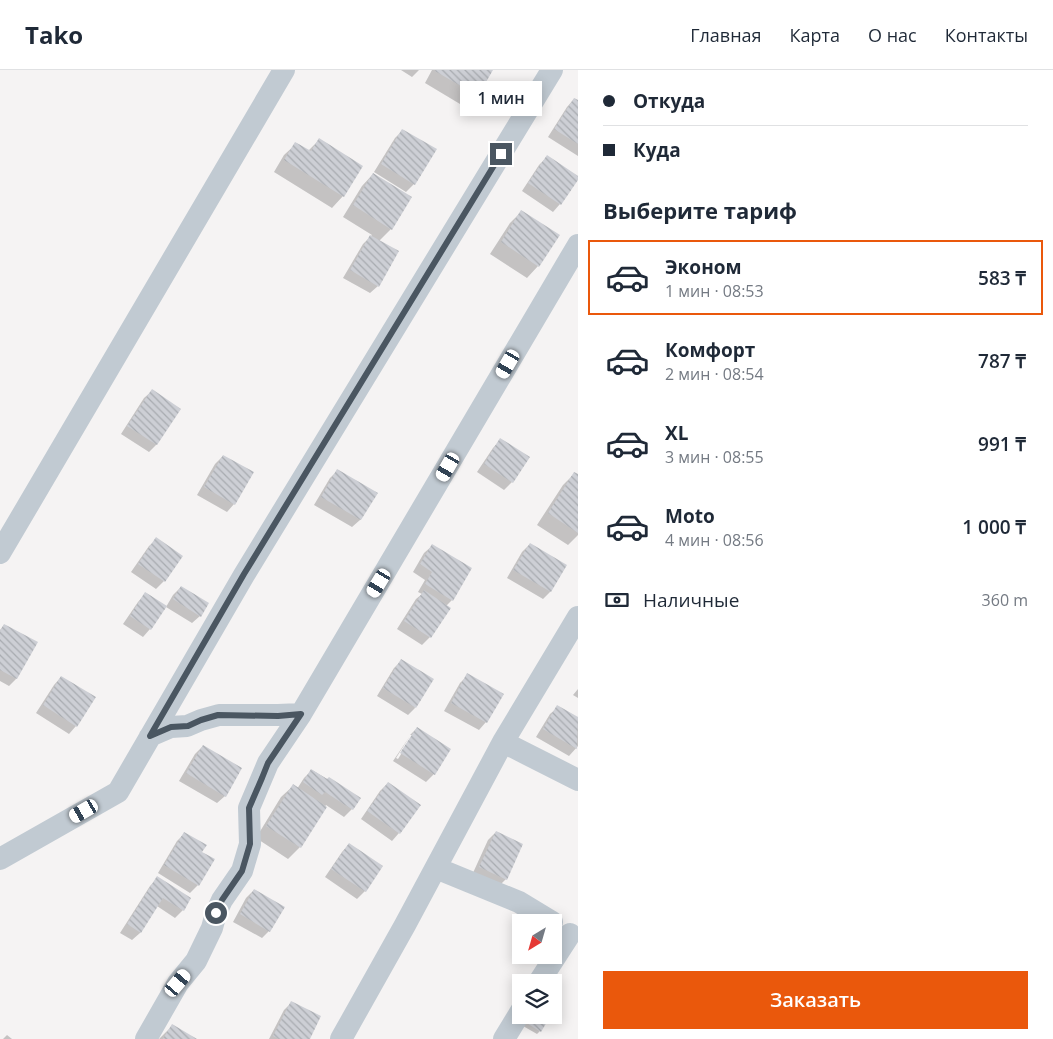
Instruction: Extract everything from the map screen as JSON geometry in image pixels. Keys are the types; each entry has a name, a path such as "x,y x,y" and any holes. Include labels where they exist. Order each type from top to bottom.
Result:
{"street":[{"path":"0,553 284,70"},
{"path":"0,859 118,792 244,574 552,70"},
{"path":"146,1039 178,983 196,961 212,928 222,900 242,871 250,844 249,808 268,763 301,714 578,245"},
{"path":"341,1039 436,868 503,742 578,616"},
{"path":"150,736 171,727 188,726 218,715 278,716 301,714"},
{"path":"503,742 578,780"},
{"path":"436,868 519,902 563,929 543,974"},
{"path":"504,1039 513,1024"}],"building":[{"path":"436,70 493,70 478,96"},
{"path":"574,98 578,100 578,144 554,129"},
{"path":"402,129 437,149 415,185 381,164"},
{"path":"319,138 363,166 344,197 284,160 295,142 311,151"},
{"path":"547,155 578,176 578,180 561,205 528,183"},
{"path":"373,173 412,197 392,230 353,205"},
{"path":"521,210 560,235 539,267 501,242"},
{"path":"370,235 399,251 379,287 350,270"},
{"path":"152,389 181,409 157,445 127,426"},
{"path":"500,438 530,457 513,483 484,464"},
{"path":"223,455 254,472 235,505 204,487"},
{"path":"337,469 378,493 361,520 321,497"},
{"path":"574,472 578,474 578,533 548,513"},
{"path":"156,537 183,556 165,582 138,564"},
{"path":"530,543 567,565 551,592 513,570"},
{"path":"432,544 472,568 453,601 425,584 432,572 420,564"},
{"path":"181,586 209,603 201,617 173,599"},
{"path":"424,590 451,608 431,638 404,621"},
{"path":"145,592 167,606 151,630 130,616"},
{"path":"4,624 38,642 17,679 0,670 0,631"},
{"path":"401,659 434,679 416,708 383,688"},
{"path":"467,673 504,694 487,723 451,703"},
{"path":"61,676 96,697 77,727 43,705"},
{"path":"557,705 578,717 577,749 543,729"},
{"path":"417,727 451,749 435,775 400,753"},
{"path":"203,745 242,768 226,797 186,773"},
{"path":"311,769 327,779 329,777 361,798 353,810 325,792 322,795 303,782"},
{"path":"388,782 421,805 400,834 367,811"},
{"path":"293,784 327,807 301,848 266,826"},
{"path":"496,831 523,844 507,880 479,867"},
{"path":"184,832 207,845 202,852 215,859 199,886 164,865"},
{"path":"349,843 383,866 366,892 331,869"},
{"path":"157,876 191,898 184,911 163,898 141,933 127,924"},
{"path":"254,889 285,907 270,932 240,914"},
{"path":"291,1001 321,1016 310,1039 279,1039 273,1036"},
{"path":"172,1024 197,1039 163,1039"},
{"path":"528,1024 546,1024 541,1032"}],"route":[{"path":"216,913 222,900 242,871 250,844 249,808 268,763 301,714 278,716 218,715 188,726 171,727 150,736 244,574 501,154"}]}
